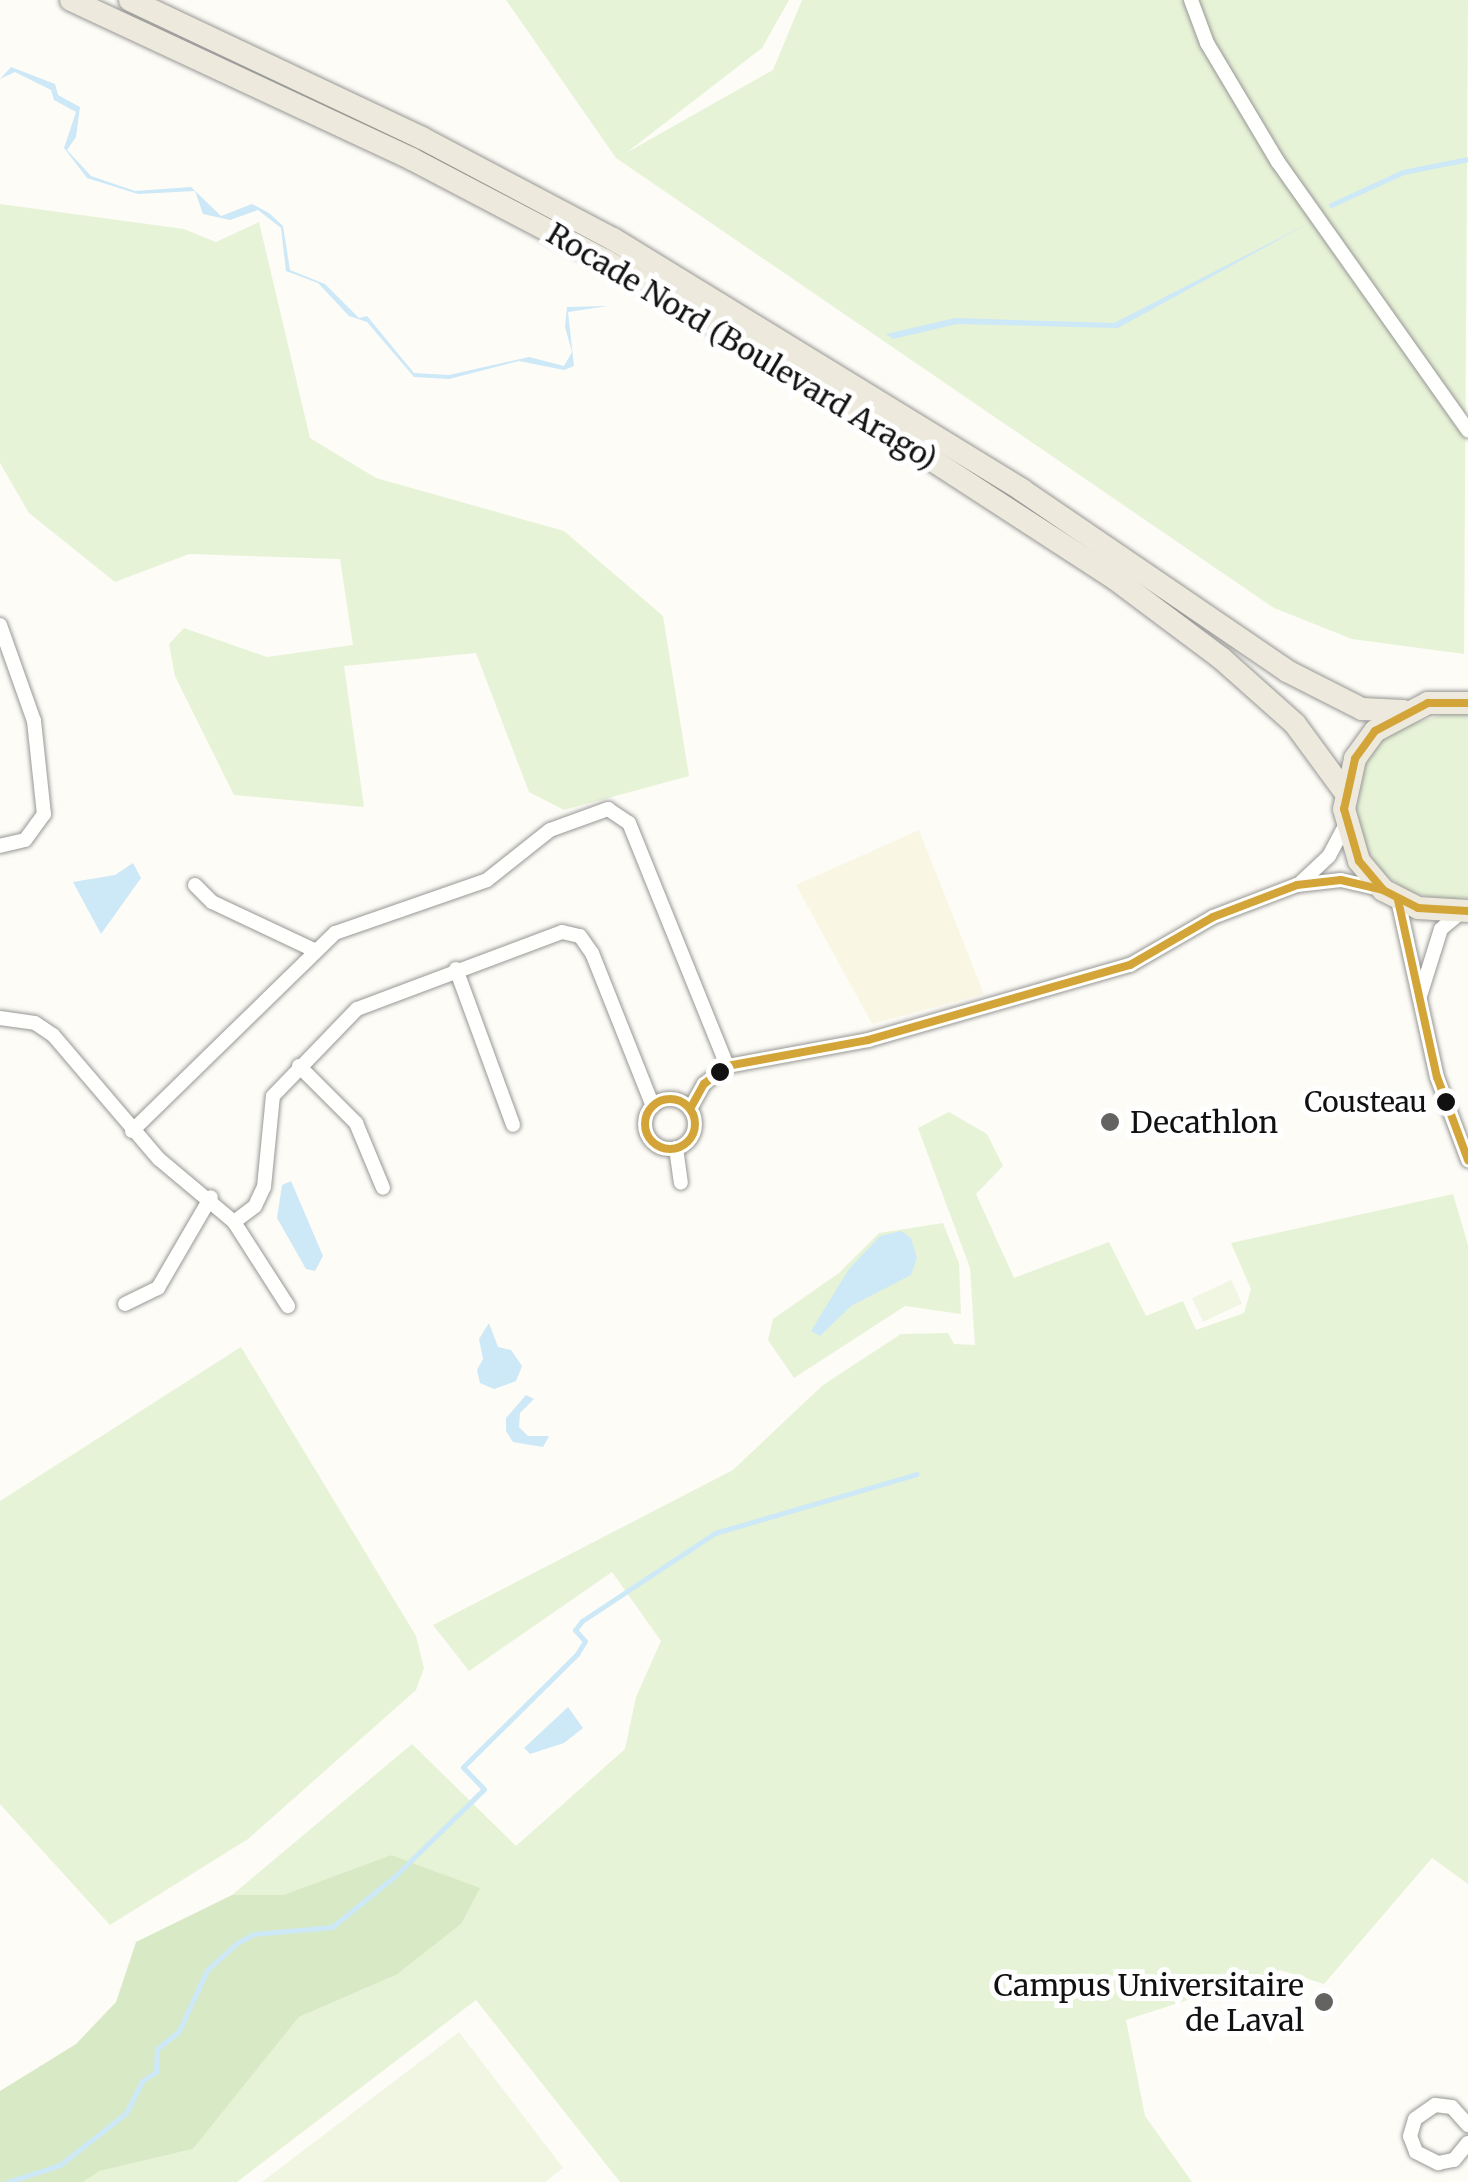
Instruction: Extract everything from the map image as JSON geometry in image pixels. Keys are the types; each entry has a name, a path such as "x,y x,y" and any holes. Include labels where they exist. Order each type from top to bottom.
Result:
{"main road":[{"name":"Rocade Nord (Boulevard Arago)","path":"72,0 412,159 606,261 812,382 1114,578 1221,658 1295,724 1344,792"},
{"name":"Rocade Nord (Boulevard Arago)","path":"130,0 422,138 613,239 924,426 1287,671 1362,709 1402,711"},
{"path":"1464,912 1391,894 1359,861 1346,826 1344,792 1365,745 1402,711 1428,702 1468,702"}],"street":[{"path":"1191,0 1207,42 1278,162 1468,430"},
{"path":"0,626 34,721 44,814 25,840 0,846"},
{"path":"132,1131 312,949 380,912 487,880 550,830 608,808 630,823 727,1066"},
{"path":"1297,885 1329,856 1346,826"},
{"path":"676,1148 694,1132 690,1109 704,1084 727,1066 868,1040 1130,965 1213,917 1297,885 1340,880 1391,894 1422,1016 1468,1160"},
{"path":"195,885 212,902 312,949"},
{"path":"1422,1016 1425,966 1441,929 1464,912"},
{"path":"234,1222 255,1206 264,1187 272,1096 362,1006 562,932 580,936 653,1106"},
{"path":"456,969 513,1125"},
{"path":"0,1018 35,1023 53,1035 132,1131 234,1222 288,1306"},
{"path":"299,1066 356,1123 383,1188"},
{"path":"676,1148 649,1137 646,1121 653,1106 668,1099 690,1109"},
{"path":"676,1148 681,1183"},
{"path":"125,1304 158,1288 211,1198"},
{"path":"1465,2154 1438,2163 1422,2158 1412,2127 1435,2105 1452,2107 1468,2125"}],"shaded area":[{"path":"919,830 984,994 872,1024 796,885"}],"green space":[{"path":"506,0 789,0 762,48 626,153 773,70 802,0 1468,0 1464,654 1352,639 1274,608 616,158"},
{"path":"0,204 184,229 216,242 259,222 310,438 376,478 564,531 663,616 689,776 564,810 529,792 476,653 344,666 364,807 234,795 175,676 169,644 184,628 267,657 353,645 340,559 189,554 115,582 29,513 0,463"},
{"path":"1452,712 1468,715 1468,898 1439,900 1408,891 1381,872 1363,845 1355,813 1358,781 1372,751 1395,729"},
{"path":"949,1112 987,1134 1003,1166 976,1194 1014,1278 1109,1242 1146,1316 1183,1301 1196,1330 1244,1313 1251,1289 1231,1243 1453,1194 1468,1245 1468,1884 1432,1858 1324,1984 1280,1970 1126,2020 1145,2116 1192,2182 620,2182 476,2000 237,2182 83,2182 100,2171 193,2149 299,2017 396,1975 391,1855 283,1895 232,1895 412,1744 516,1846 625,1749 636,1697 661,1641 612,1572 469,1671 433,1625 733,1470 823,1385 901,1334 948,1333 954,1344 975,1345 970,1268 918,1128"},
{"path":"943,1223 959,1263 961,1314 905,1306 794,1378 768,1340 773,1319 839,1273 879,1233"},
{"path":"1231,1280 1242,1304 1203,1322 1192,1298"},
{"path":"241,1347 416,1636 424,1668 416,1690 248,1839 110,1925 0,1804 0,1501"},
{"path":"391,1855 480,1888 461,1924 396,1975 299,2017 193,2149 100,2171 83,2182 0,2182 0,2091 76,2044 116,2002 136,1942 232,1895 283,1895"},
{"path":"459,2032 563,2168 545,2182 262,2182"}],"water":[{"path":"11,67 55,84 58,95 80,107 76,137 67,150 91,176 135,191 191,187 221,216 252,204 269,213 283,226 290,270 325,284 359,318 367,316 414,373 449,375 529,357 564,366 572,352 565,327 567,307 608,306 568,312 574,366 564,370 519,361 449,379 414,377 367,322 349,316 318,283 286,271 281,228 258,210 230,220 203,214 195,191 138,194 87,178 64,148 76,112 54,100 51,90 15,72 0,79"},
{"path":"1311,222 1118,328 957,324 893,339 886,334 955,318 1114,323"},
{"path":"133,863 141,878 101,934 73,882 115,875"},
{"path":"291,1181 323,1256 315,1271 306,1269 277,1218 282,1185"},
{"path":"901,1231 911,1238 917,1258 911,1275 851,1306 820,1336 811,1331 849,1269 880,1236"},
{"path":"489,1323 498,1347 511,1350 522,1366 516,1381 494,1389 480,1383 477,1370 483,1359 479,1339"},
{"path":"526,1395 534,1399 520,1413 519,1427 528,1436 549,1436 543,1447 513,1442 506,1431 506,1418"},
{"path":"568,1707 583,1728 564,1743 530,1754 524,1748"}],"waterway":[{"path":"1331,205 1403,172 1468,159"},
{"path":"8,2182 60,2165 126,2113 142,2081 156,2072 157,2049 179,2031 207,1970 237,1943 254,1934 332,1927 395,1876 484,1789 463,1767 577,1654 585,1641 575,1630 582,1621 715,1533 917,1474"}],"transit line":[{"path":"1468,703 1428,703 1375,731 1355,759 1344,809 1359,861 1383,890 1418,908 1468,911"},
{"path":"690,1109 704,1084 727,1066 868,1040 1130,965 1213,917 1297,885 1341,880 1383,890"},
{"path":"1398,900 1437,1077 1468,1160"},
{"path":"670,1099 687,1107 695,1124 687,1141 670,1149 653,1141 645,1124 653,1107 670,1099"}],"place":[{"name":"Cousteau","path":"1446,1102"},
{"name":"Decathlon","path":"1110,1122"},
{"name":"Campus Universitaire de Laval","path":"1324,2002"}]}
